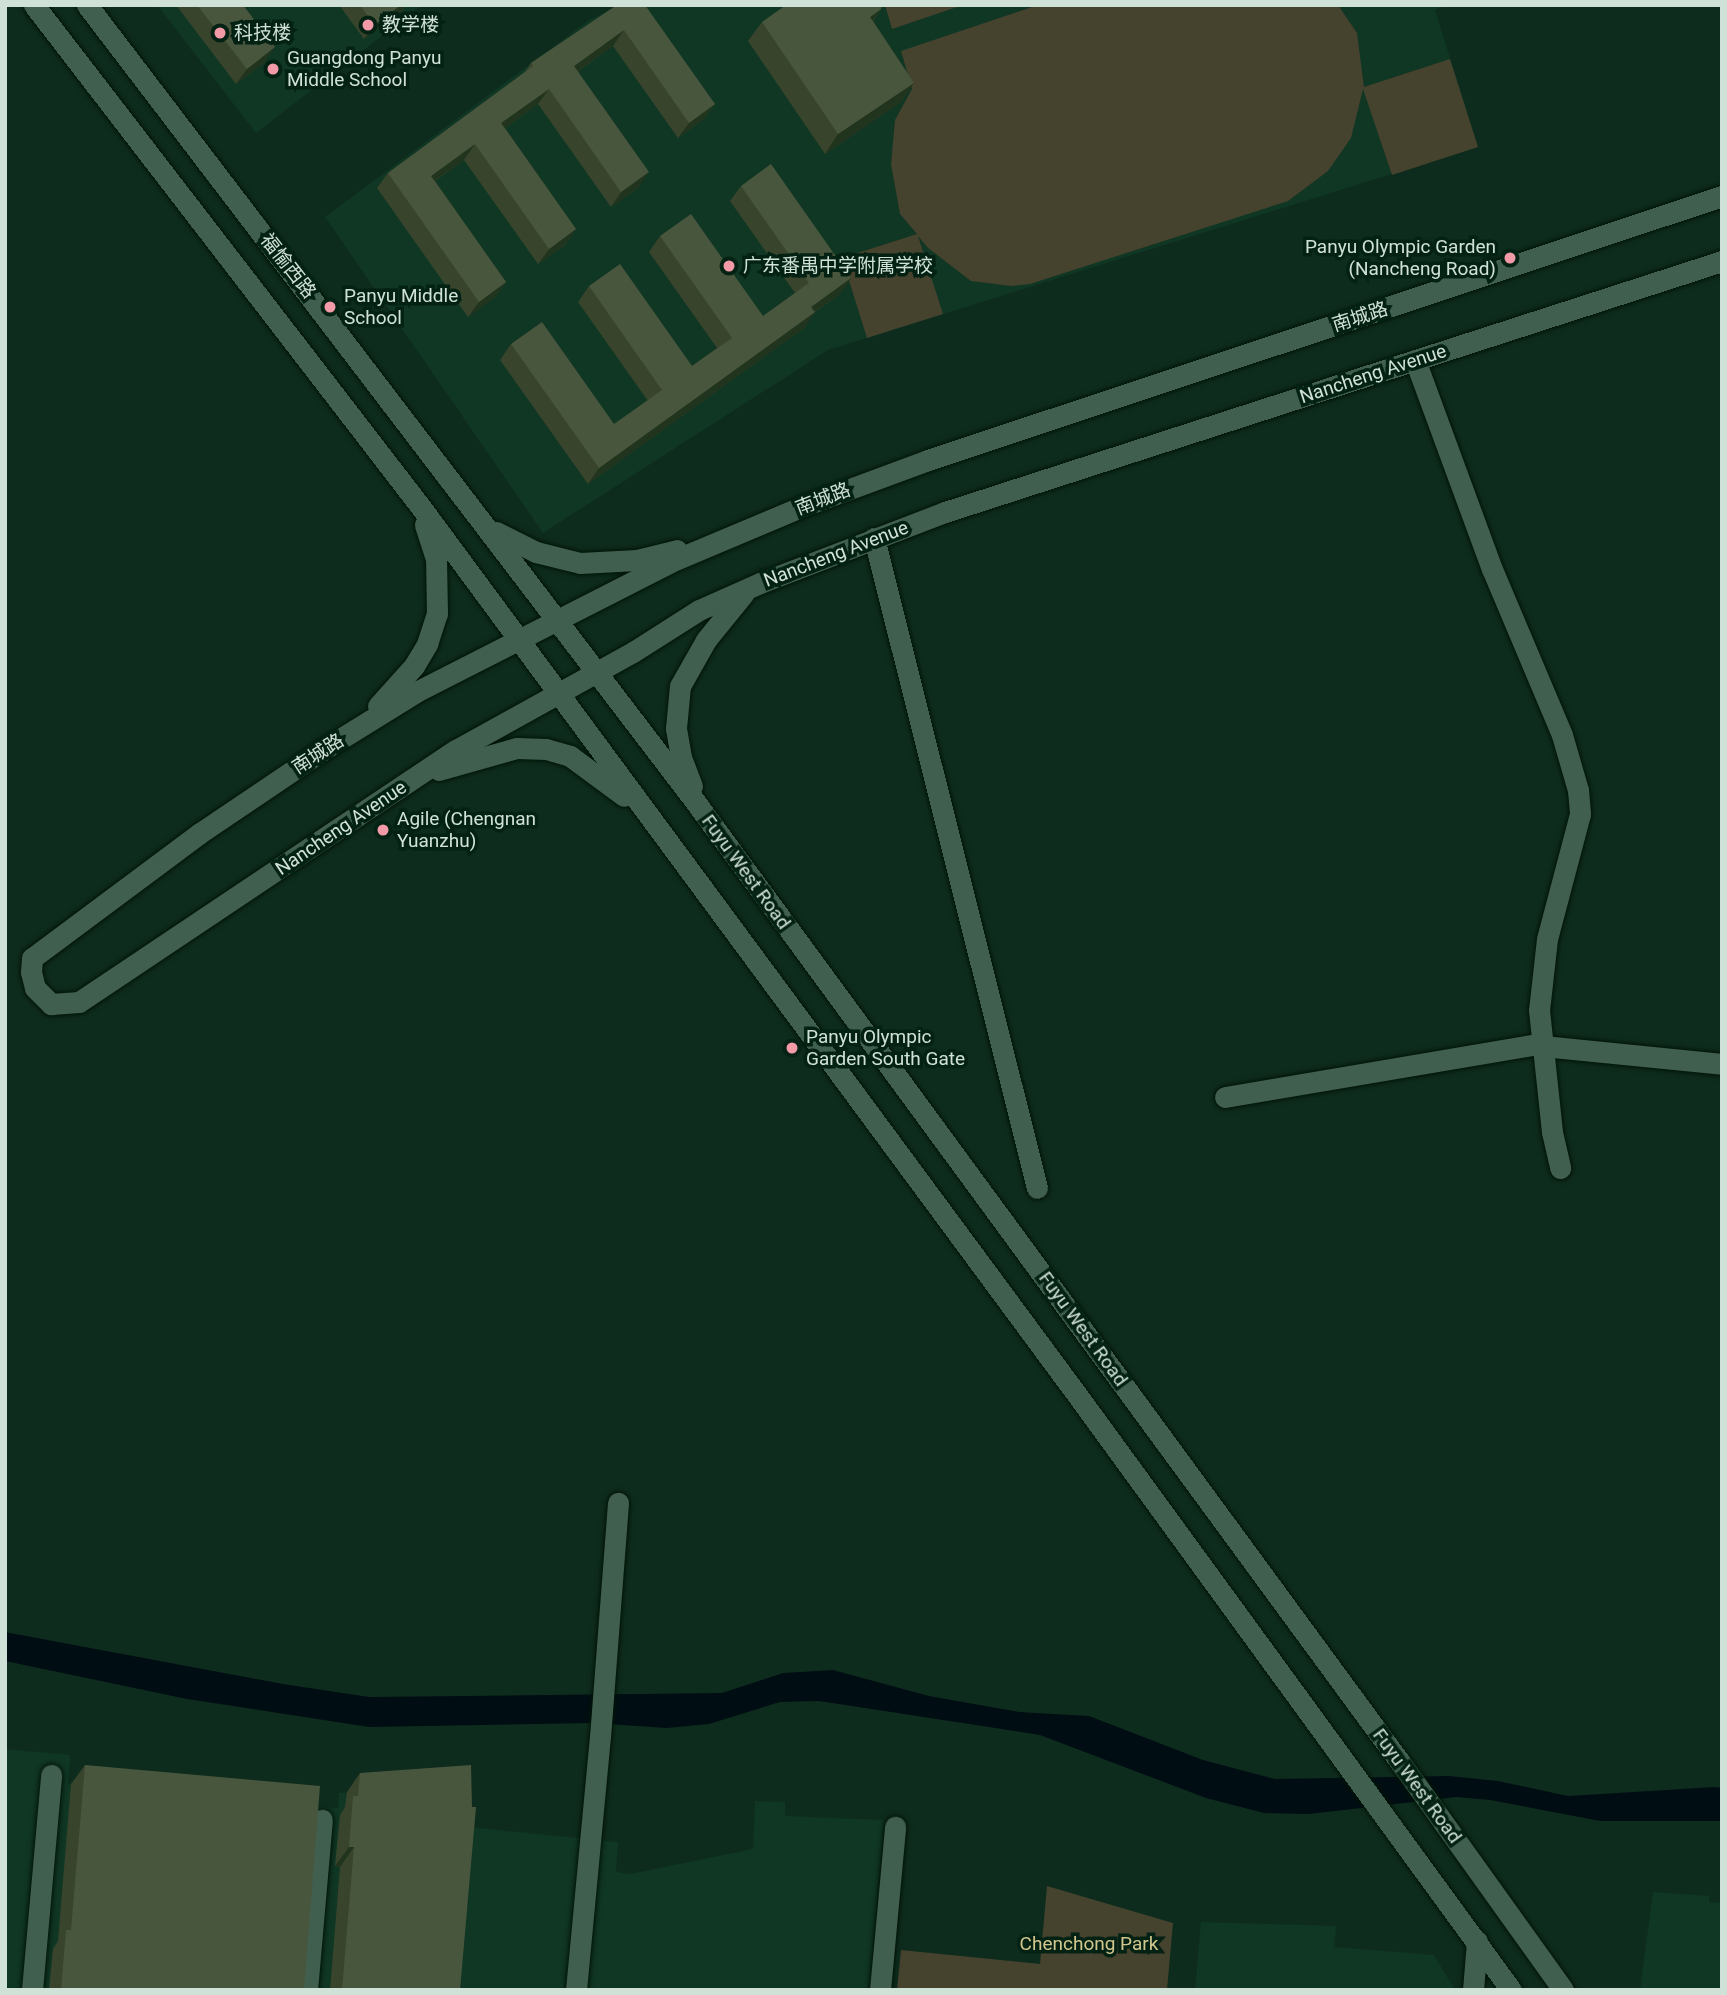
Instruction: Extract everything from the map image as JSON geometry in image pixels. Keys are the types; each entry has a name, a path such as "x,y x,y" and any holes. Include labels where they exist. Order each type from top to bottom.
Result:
{"street":[{"path":"34,5 400,481 1347,1762 1381,1813 1511,1990"},
{"name":"福愉西路","path":"88,5 559,622"},
{"name":"南城路","path":"405,784 79,1002 51,1004 41,997 31,972 32,958 200,833 416,692 559,622 677,559 928,460 1722,196"},
{"name":"Nancheng Avenue","path":"405,784 501,722 597,672 699,610 874,538 1722,261"},
{"path":"1415,360 1492,569 1562,735 1578,790 1580,814 1556,902 1541,974 1539,1010 1552,1132 1560,1168"},
{"path":"342,738 396,688 414,666 427,644 437,614 436,559 432,537 400,481"},
{"path":"488,528 536,552 580,563 637,560 723,539"},
{"path":"874,538 1037,1188"},
{"path":"727,845 696,795 681,757 676,706 689,666 748,589"},
{"name":"Fuyu West Road","path":"559,622 727,845 1400,1762 1563,1990"},
{"path":"405,784 490,753 517,748 546,750 570,756 594,772 658,828"},
{"path":"1225,1097 1514,1047 1541,1046 1722,1064"},
{"path":"576,1990 600,1737 618,1503"},
{"path":"32,1990 51,1774"},
{"path":"307,1990 322,1820"},
{"path":"880,1990 895,1827"},
{"path":"1473,1990 1477,1941"}],"shaded area":[{"name":"Guangdong Panyu Middle School","path":"157,5 422,5 256,133"},
{"name":"广东番禺中学附属学校","path":"620,5 1448,5 1435,10 1478,147 828,350 543,533 325,217 589,20"},
{"path":"5,1632 283,1684 369,1697 722,1693 783,1673 833,1670 929,1696 1019,1712 1089,1716 1203,1760 1275,1779 1449,1776 1498,1781 1568,1796 1715,1787 1722,1788 1722,1821 1600,1821 1490,1800 1456,1797 1309,1814 1264,1813 1206,1798 1040,1735 819,1701 780,1702 709,1724 667,1728 591,1723 369,1727 187,1699 5,1661"},
{"path":"5,1749 70,1755 68,1784 338,1808 339,1793 457,1784 459,1826 618,1842 616,1872 630,1874 753,1849 755,1801 785,1802 785,1816 884,1820 869,1990 5,1990"},
{"path":"1653,1892 1709,1896 1709,1902 1722,1903 1722,1990 1640,1990"},
{"path":"1201,1922 1336,1926 1334,1947 1434,1955 1455,1990 1195,1990"}],"green space":[{"path":"885,5 963,5 892,29"},
{"path":"1038,5 1338,5 1357,33 1364,87 1450,59 1478,147 1392,175 1363,89 1351,138 1328,171 1288,201 1030,284 1011,286 971,281 928,248 918,236 943,314 867,338 842,258 917,234 900,214 891,164 895,120 912,89 901,51"},
{"name":"Chenchong Park","path":"1047,1886 1173,1923 1167,1990 897,1990 901,1950 1040,1964"}],"building":[{"path":"197,5 243,5 275,47 247,69"},
{"path":"360,5 401,5 374,25"},
{"path":"617,5 645,5 715,104 689,123 624,30 574,66 649,172 621,192 549,89 501,123 576,229 549,249 475,144 431,176 506,282 479,302 388,173 533,66 531,63"},
{"path":"786,5 882,5 881,9 870,17 914,83 838,134 762,22"},
{"path":"771,164 851,278 811,307 815,312 599,468 511,344 542,322 614,424 662,390 589,286 620,264 692,366 732,338 660,236 691,214 763,316 809,283 741,186"},
{"path":"85,1765 320,1786 304,1990 61,1990 66,1930 71,1930"},
{"path":"471,1765 472,1807 476,1807 460,1990 342,1990 354,1847 349,1847 353,1796 358,1796 360,1773"}],"place":[{"name":"教学楼","path":"368,25"},
{"name":"科技楼","path":"220,33"},
{"name":"Guangdong Panyu Middle School","path":"273,69"},
{"name":"Panyu Olympic Garden (Nancheng Road)","path":"1510,258"},
{"name":"广东番禺中学附属学校","path":"729,266"},
{"name":"Panyu Middle School","path":"330,307"},
{"name":"Agile (Chengnan Yuanzhu)","path":"383,830"},
{"name":"Panyu Olympic Garden South Gate","path":"792,1048"}]}
